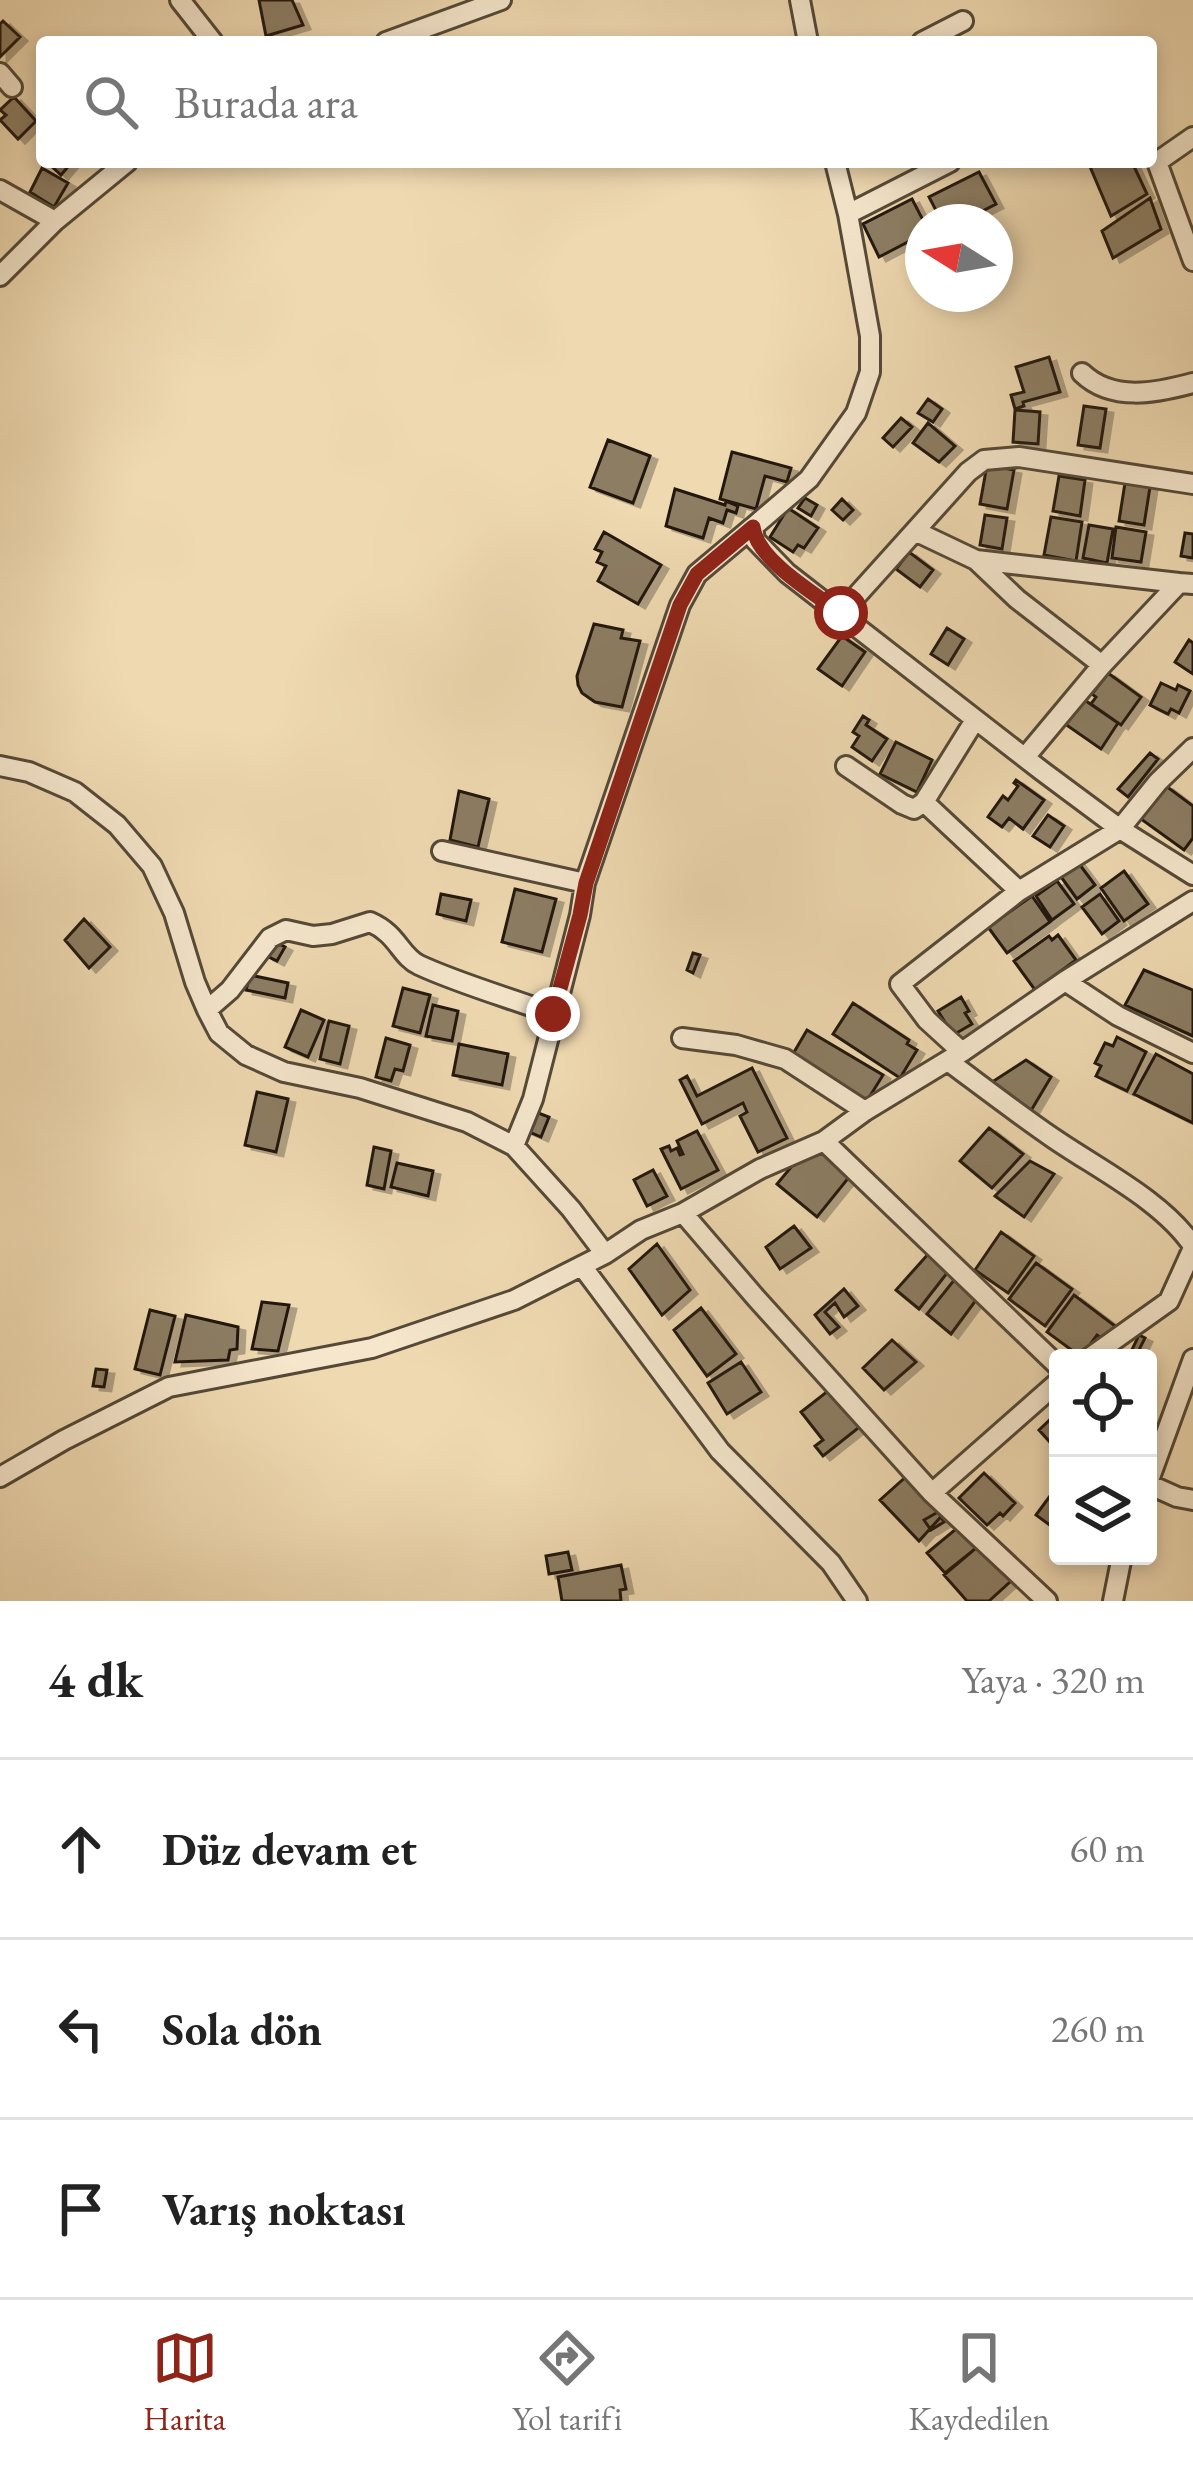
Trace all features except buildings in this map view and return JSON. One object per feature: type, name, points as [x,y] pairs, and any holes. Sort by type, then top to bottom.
[{"type":"street","points":[[402,36],[501,0]]},
{"type":"street","points":[[800,0],[807,36]]},
{"type":"street","points":[[190,3],[209,36]]},
{"type":"street","points":[[934,36],[963,21]]},
{"type":"street","points":[[1157,157],[1193,137]]},
{"type":"street","points":[[1157,167],[1193,261]]},
{"type":"street","points":[[0,276],[55,221],[120,168]]},
{"type":"street","points":[[514,1146],[532,1100],[586,883],[680,605],[697,574],[809,479],[856,413],[869,372],[870,336],[836,168]]},
{"type":"street","points":[[848,214],[938,168]]},
{"type":"street","points":[[0,190],[55,221]]},
{"type":"street","points":[[1082,373],[1094,384],[1137,394],[1193,383]]},
{"type":"street","points":[[841,613],[984,460],[1019,457],[1193,484]]},
{"type":"street","points":[[753,527],[755,540],[787,573],[1120,829],[1193,875]]},
{"type":"street","points":[[915,531],[976,560],[1017,599],[1102,665]]},
{"type":"street","points":[[976,560],[1186,583]]},
{"type":"street","points":[[1026,756],[1102,665],[1186,583]]},
{"type":"street","points":[[846,766],[914,809],[924,802],[975,720]]},
{"type":"street","points":[[1102,1349],[1169,1301],[1193,1247],[1182,1229],[1053,1138],[955,1056],[900,984],[1018,891],[1120,829],[1193,748]]},
{"type":"street","points":[[0,766],[29,772],[75,792],[117,825],[152,866],[174,913],[207,1010],[219,1033],[232,1044],[284,1072],[420,1106],[514,1146],[605,1254]]},
{"type":"street","points":[[924,802],[1018,891]]},
{"type":"street","points":[[442,851],[586,883]]},
{"type":"street","points":[[0,1477],[169,1387],[371,1348],[514,1300],[605,1254],[641,1230],[824,1141],[1193,901]]},
{"type":"street","points":[[207,1010],[230,990],[270,938],[286,930],[313,937],[332,934],[370,922],[385,928],[413,962],[553,1014]]},
{"type":"street","points":[[1065,981],[1118,1016],[1193,1053]]},
{"type":"street","points":[[682,1038],[736,1045],[785,1059],[866,1112]]},
{"type":"street","points":[[824,1141],[1049,1357]]},
{"type":"street","points":[[683,1213],[932,1493],[1047,1601]]},
{"type":"street","points":[[582,1266],[720,1451],[831,1563],[856,1601]]},
{"type":"street","points":[[1157,1459],[1193,1359]]},
{"type":"street","points":[[932,1493],[1049,1390]]},
{"type":"street","points":[[1157,1488],[1193,1500]]},
{"type":"street","points":[[1113,1601],[1120,1565]]},
{"type":"route","points":[[553,1014],[586,883],[680,605],[697,574],[753,527],[755,540],[787,573],[841,613]]}]
